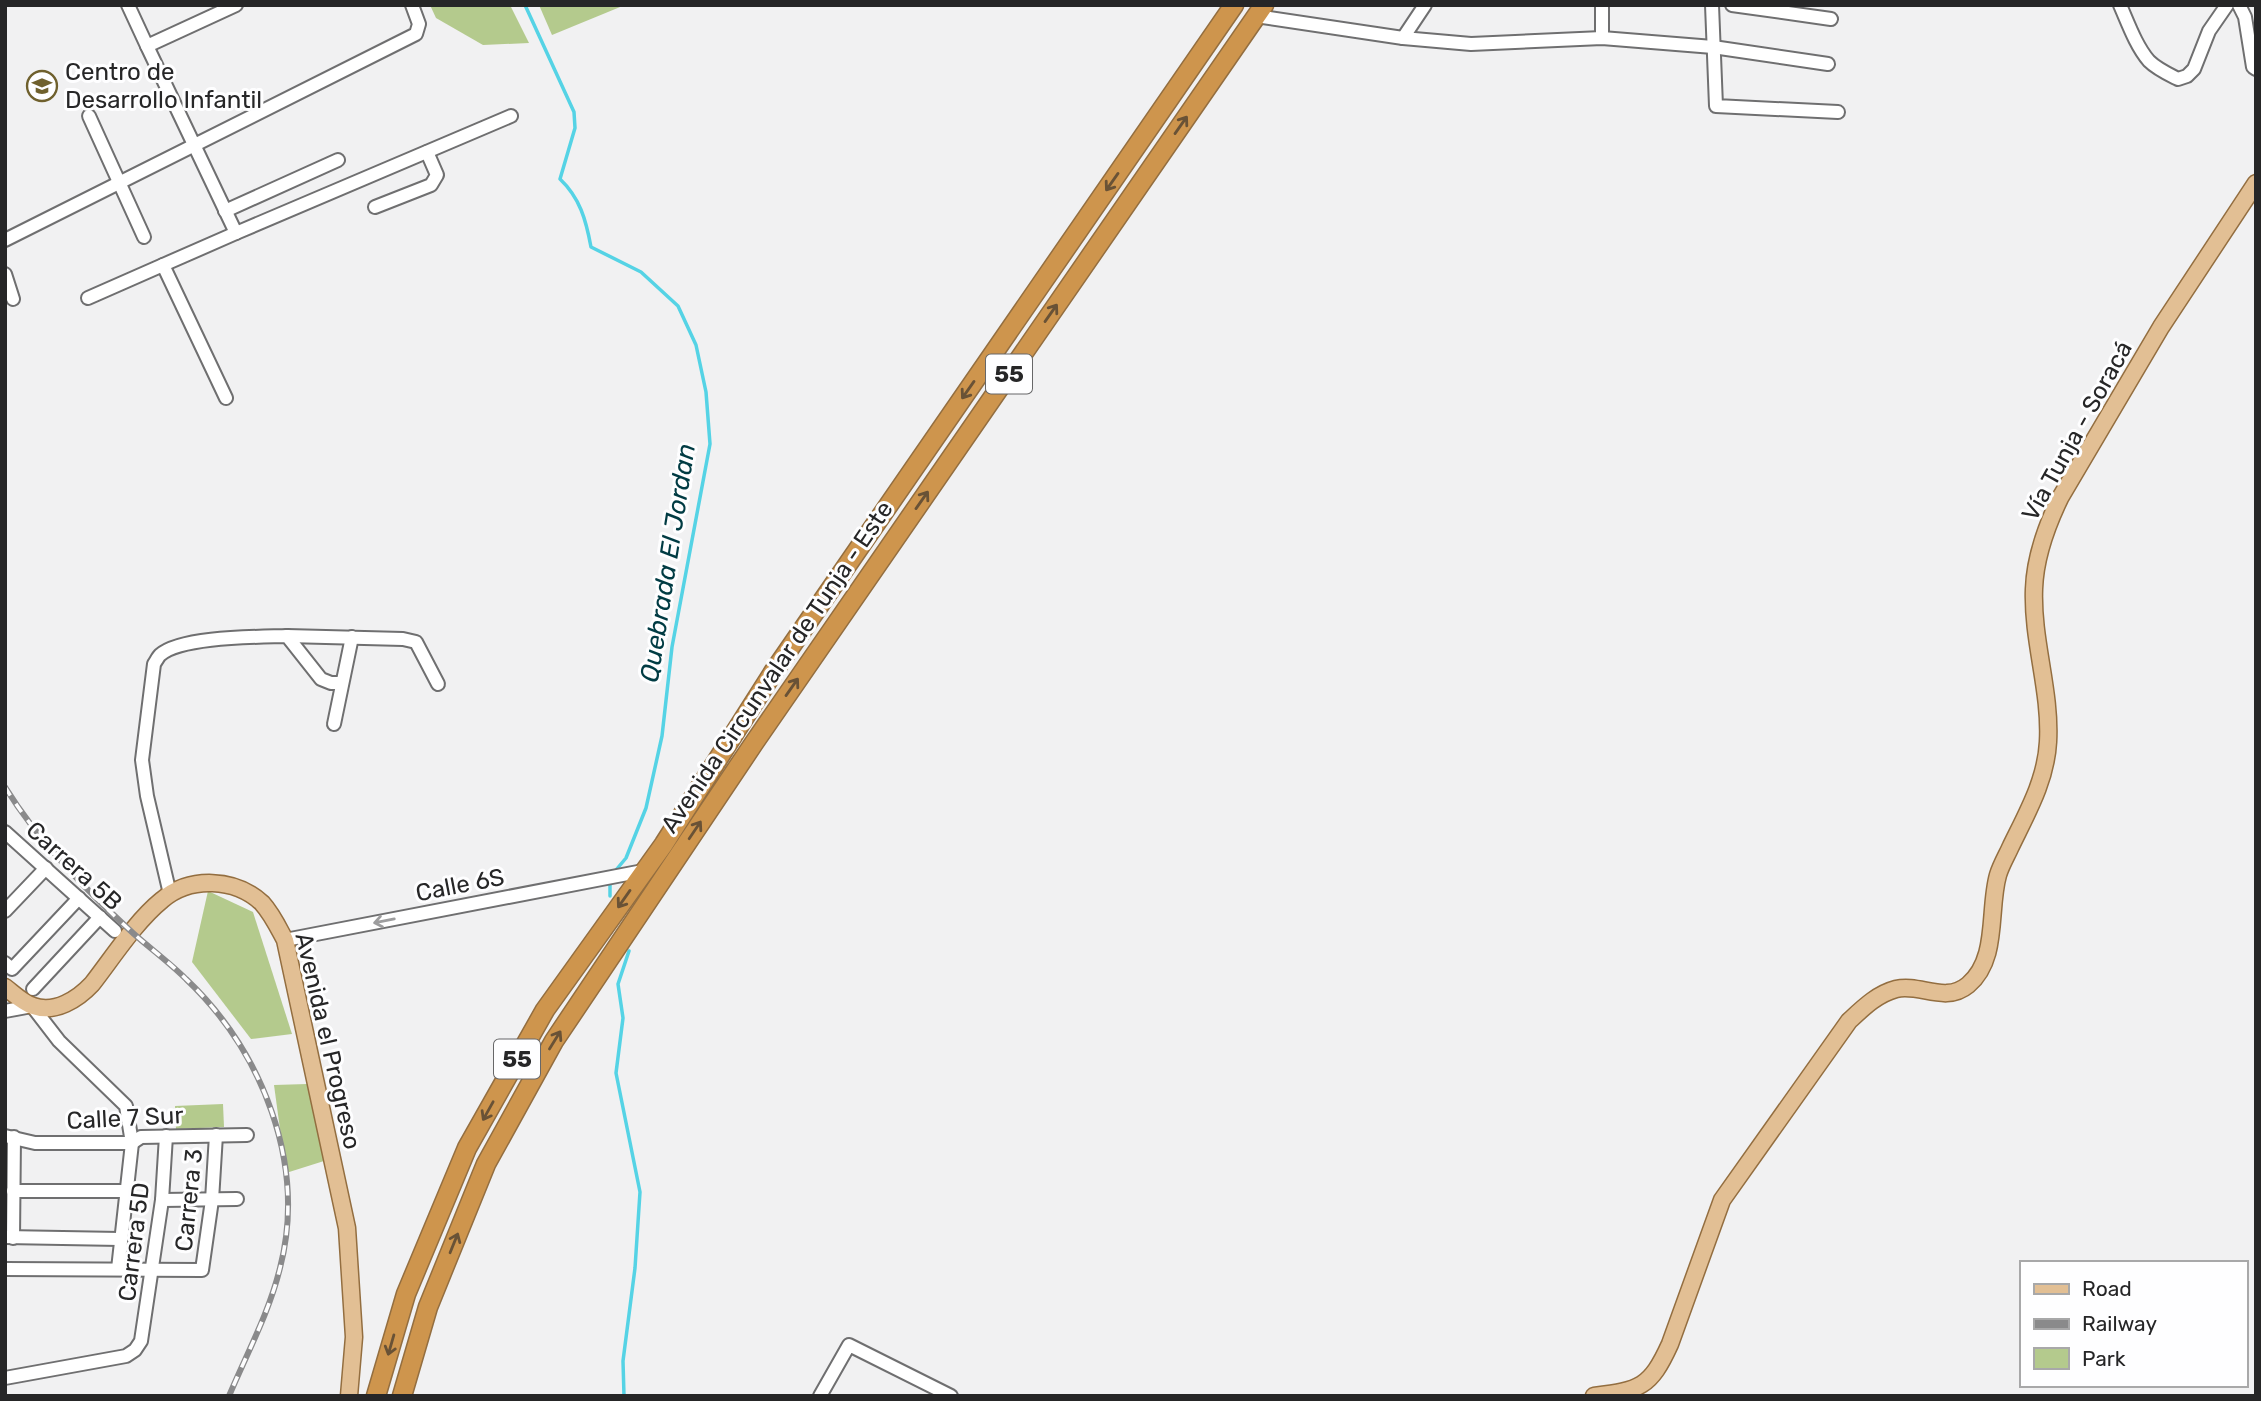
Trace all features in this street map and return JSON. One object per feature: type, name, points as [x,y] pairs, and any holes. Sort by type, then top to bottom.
[{"type":"highway","name":"Avenida Circunvalar de Tunja - Este","points":[[376,1396],[406,1294],[467,1148],[545,1010],[664,844],[774,671],[1234,5]]},
{"type":"highway","name":"Avenida Circunvalar de Tunja - Este","points":[[402,1396],[428,1307],[486,1164],[554,1041],[754,743],[1260,11]]},
{"type":"main road","name":"Vía Tunja - Soracá","points":[[1594,1396],[1627,1392],[1642,1385],[1661,1365],[1722,1200],[1849,1021],[1871,1001],[1898,989],[1950,994],[1967,986],[1978,973],[1987,954],[1998,875],[2041,782],[2048,742],[2046,694],[2034,589],[2039,552],[2048,524],[2060,498],[2161,327],[2256,183]]},
{"type":"main road","name":"Avenida el Progreso","points":[[32,1006],[53,1007],[66,1004],[82,995],[155,906],[170,894],[187,886],[210,882],[229,885],[248,892],[262,904],[285,940],[347,1228],[354,1337],[349,1396]]},
{"type":"main road","points":[[5,987],[32,1006]]},
{"type":"street","points":[[128,5],[236,233]]},
{"type":"street","points":[[147,46],[236,5]]},
{"type":"street","points":[[5,240],[415,34],[419,24],[412,5]]},
{"type":"street","points":[[1404,38],[1425,5]]},
{"type":"street","points":[[1602,5],[1602,38]]},
{"type":"street","points":[[1712,5],[1716,106],[1838,112]]},
{"type":"street","points":[[1732,5],[1831,19]]},
{"type":"street","points":[[2120,5],[2148,60],[2178,79],[2187,76],[2194,69],[2210,31],[2227,5]]},
{"type":"street","points":[[2239,5],[2245,17],[2253,67],[2256,69]]},
{"type":"street","points":[[1260,11],[1404,38],[1471,44],[1602,38],[1713,47],[1828,64]]},
{"type":"street","points":[[89,116],[144,237]]},
{"type":"street","points":[[88,298],[511,116]]},
{"type":"street","points":[[375,207],[434,181],[437,175],[427,152]]},
{"type":"street","points":[[225,211],[338,160]]},
{"type":"street","points":[[163,265],[226,398]]},
{"type":"street","points":[[5,274],[13,299]]},
{"type":"street","points":[[287,636],[321,679],[342,683]]},
{"type":"street","points":[[170,894],[147,796],[142,760],[154,664],[161,654],[176,646],[208,640],[287,636],[403,639],[416,642],[438,684]]},
{"type":"street","points":[[334,724],[352,637]]},
{"type":"street","name":"Carrera 5B","points":[[5,832],[116,931]]},
{"type":"street","points":[[5,911],[46,868]]},
{"type":"street","name":"Calle 6S","points":[[285,940],[643,871]]},
{"type":"street","points":[[8,966],[79,898]]},
{"type":"street","points":[[33,989],[100,917]]},
{"type":"street","points":[[5,1011],[32,1006],[59,1041],[126,1106],[132,1143],[118,1269]]},
{"type":"street","name":"Carrera 3","points":[[153,1270],[202,1270],[212,1200],[216,1135]]},
{"type":"street","name":"Calle 7 Sur","points":[[10,1137],[35,1143],[132,1143],[141,1137],[247,1135]]},
{"type":"street","name":"Carrera 5D","points":[[5,1378],[125,1356],[135,1350],[141,1341],[162,1200],[166,1136]]},
{"type":"street","points":[[10,1137],[13,1191],[9,1238],[120,1239]]},
{"type":"street","points":[[13,1191],[126,1191]]},
{"type":"street","points":[[162,1200],[237,1199]]},
{"type":"street","points":[[5,1269],[153,1270]]},
{"type":"street","points":[[822,1395],[849,1345],[951,1396]]},
{"type":"green space","points":[[430,5],[510,5],[529,43],[483,45],[436,18]]},
{"type":"green space","points":[[539,5],[625,5],[552,35]]},
{"type":"green space","points":[[208,891],[253,912],[292,1034],[251,1039],[192,962]]},
{"type":"green space","points":[[307,1084],[324,1161],[286,1173],[274,1085]]},
{"type":"green space","points":[[223,1104],[224,1127],[176,1129],[175,1106]]},
{"type":"waterway","name":"Quebrada El Jordan","points":[[525,5],[574,112],[575,128],[560,179],[573,194],[581,210],[591,247],[641,272],[678,306],[696,345],[706,392],[710,444],[672,647],[662,736],[646,808],[626,858],[616,870]]},
{"type":"waterway","points":[[610,880],[610,896]]},
{"type":"waterway","points":[[624,1396],[623,1361],[635,1268],[640,1192],[616,1073],[623,1018],[618,984],[629,951]]},
{"type":"railway","points":[[5,787],[48,846],[81,883],[180,973],[213,1008],[237,1040],[272,1112],[282,1150],[287,1189],[287,1229],[280,1268],[270,1301],[229,1396]]},
{"type":"place","name":"Centro de Desarrollo Infantil","points":[[42,86]]}]
